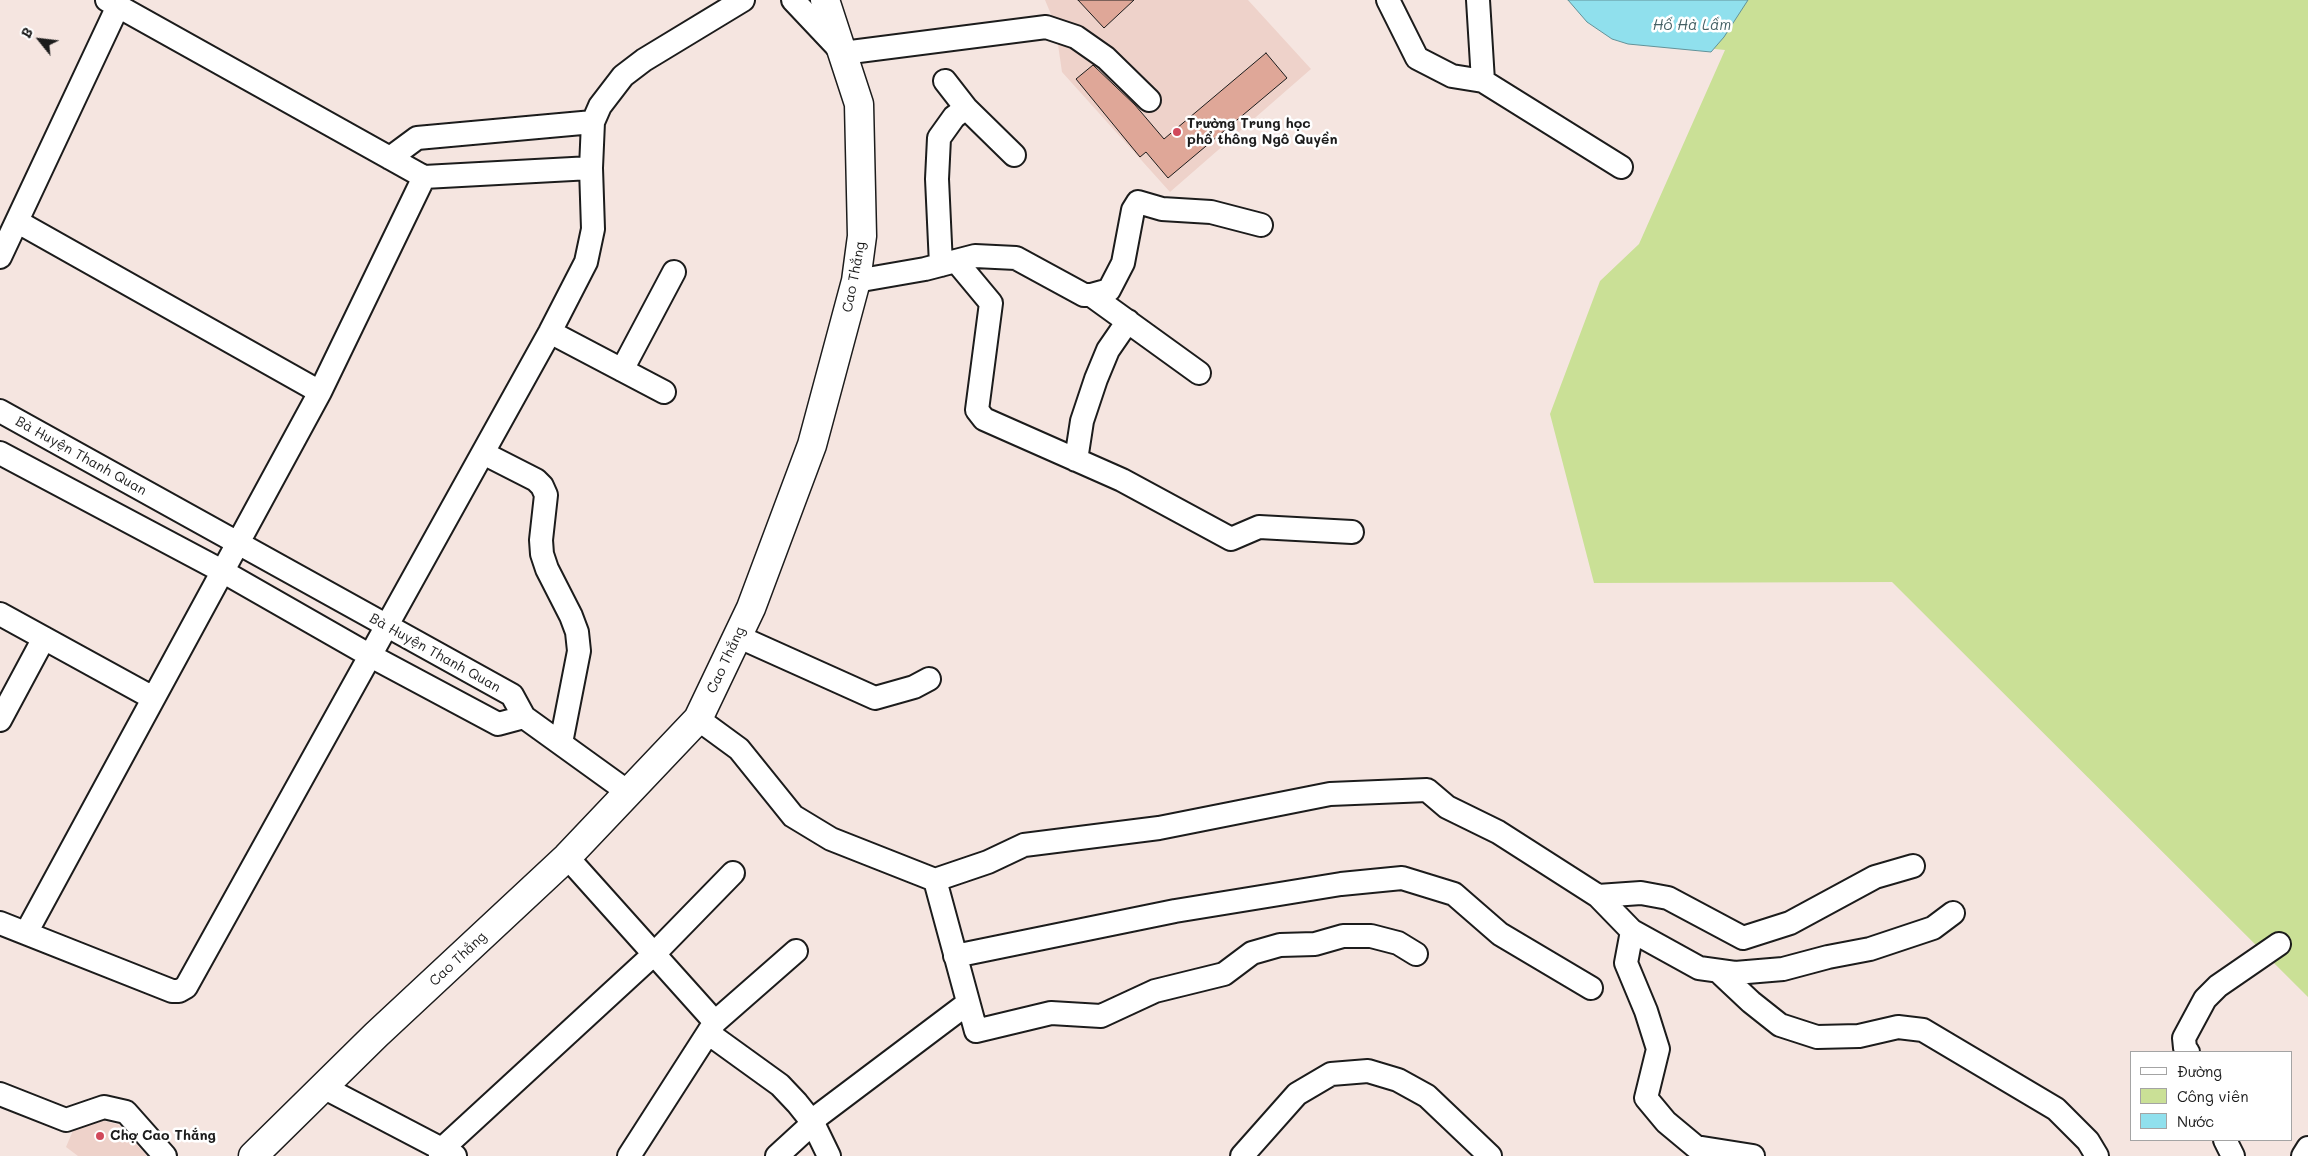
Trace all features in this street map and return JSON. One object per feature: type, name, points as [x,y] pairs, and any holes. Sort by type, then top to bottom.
[{"type":"main road","name":"Cao Thắng","points":[[254,1156],[325,1088],[376,1035],[567,857],[698,719],[751,608],[812,445],[856,281],[862,236],[859,104],[825,0]]},
{"type":"street","points":[[0,923],[172,991],[179,991],[186,987],[550,332],[586,262],[592,244],[591,168],[593,122],[600,106],[623,76],[644,60],[743,0]]},
{"type":"street","points":[[793,0],[843,53],[1046,27],[1076,37],[1106,58],[1149,100]]},
{"type":"street","points":[[1388,0],[1417,58],[1452,76],[1483,81],[1621,167]]},
{"type":"street","points":[[1478,0],[1483,81]]},
{"type":"street","points":[[0,258],[18,222],[112,3],[424,178],[591,168]]},
{"type":"street","points":[[945,80],[966,108],[1014,155]]},
{"type":"street","points":[[966,108],[954,117],[939,138],[937,179],[949,263],[991,303],[977,410],[984,420],[1122,480],[1231,539],[1259,527],[1352,532]]},
{"type":"street","points":[[390,158],[417,138],[593,122]]},
{"type":"street","points":[[26,933],[320,392],[424,178]]},
{"type":"street","points":[[856,281],[949,263],[975,256],[1016,258],[1084,295],[1091,295],[1109,290],[1124,263],[1133,210],[1138,202],[1162,209],[1211,212],[1261,225]]},
{"type":"street","points":[[18,222],[320,392]]},
{"type":"street","points":[[622,370],[674,272]]},
{"type":"street","points":[[1091,295],[1199,373]]},
{"type":"street","points":[[1076,460],[1082,421],[1096,378],[1108,350],[1128,322]]},
{"type":"street","points":[[550,332],[664,392]]},
{"type":"street","name":"Bà Huyện Thanh Quan","points":[[0,411],[512,695],[524,717]]},
{"type":"street","points":[[0,453],[222,571],[369,655],[498,724],[524,717],[628,792]]},
{"type":"street","points":[[483,453],[536,480],[542,486],[546,495],[541,540],[542,554],[546,569],[571,616],[577,632],[579,651],[561,743]]},
{"type":"street","points":[[0,614],[153,698]]},
{"type":"street","points":[[737,636],[875,698],[914,687],[929,679]]},
{"type":"street","points":[[0,720],[44,638]]},
{"type":"street","points":[[698,719],[739,749],[794,816],[831,840],[935,880],[988,862],[1024,845],[1158,828],[1330,794],[1427,790],[1447,807],[1514,841],[1598,896],[1632,931],[1699,968],[1734,973],[1783,969],[1828,957],[1870,950],[1933,928],[1953,914]]},
{"type":"street","points":[[567,857],[654,954],[711,1028],[780,1085],[797,1103],[813,1123],[829,1156]]},
{"type":"street","points":[[1598,896],[1640,893],[1668,898],[1743,938],[1790,923],[1875,877],[1913,866]]},
{"type":"street","points":[[325,1088],[446,1153],[654,954],[733,873]]},
{"type":"street","points":[[955,956],[1175,911],[1341,884],[1402,878],[1454,894],[1500,934],[1591,988]]},
{"type":"street","points":[[935,880],[976,1032],[1051,1013],[1101,1016],[1155,991],[1224,974],[1252,953],[1280,945],[1315,944],[1343,936],[1371,936],[1398,943],[1416,954]]},
{"type":"street","points":[[1632,931],[1626,963],[1646,1011],[1658,1049],[1646,1098],[1666,1122],[1696,1147],[1753,1156]]},
{"type":"street","points":[[2187,1051],[2184,1038],[2205,999],[2218,986],[2279,944]]},
{"type":"street","points":[[629,1156],[711,1028],[796,952]]},
{"type":"street","points":[[1718,971],[1751,1002],[1780,1024],[1817,1036],[1859,1036],[1898,1027],[1923,1030],[2056,1109],[2088,1141],[2097,1156]]},
{"type":"street","points":[[777,1156],[813,1123],[818,1116],[968,1002]]},
{"type":"street","points":[[1242,1156],[1298,1094],[1331,1074],[1368,1071],[1398,1080],[1427,1096],[1490,1156]]},
{"type":"street","points":[[0,1094],[66,1120],[104,1107],[126,1112],[165,1156]]},
{"type":"street","points":[[2226,1141],[2234,1156]]},
{"type":"street","points":[[2302,1156],[2308,1148]]},
{"type":"shaded area","name":"Trường Trung học phổ thông Ngô Quyền","points":[[1045,0],[1248,0],[1311,69],[1170,192],[1062,72],[1055,24]]},
{"type":"shaded area","name":"Chợ Cao Thắng","points":[[80,1114],[119,1125],[147,1156],[78,1156],[66,1147]]},
{"type":"green space","points":[[1569,0],[2308,0],[2308,997],[1892,582],[1594,583],[1550,414],[1600,281],[1639,244],[1725,50],[1629,40]]},
{"type":"water","name":"Hồ Hà Lầm","points":[[1568,0],[1748,0],[1724,37],[1711,52],[1628,44],[1612,39],[1587,22]]},
{"type":"building","points":[[1078,0],[1134,0],[1104,28]]},
{"type":"building","points":[[1266,53],[1287,78],[1168,178],[1146,152],[1140,157],[1076,79],[1093,65],[1135,105],[1164,139]]},
{"type":"place","name":"Trường Trung học phổ thông Ngô Quyền","points":[[1177,132]]},
{"type":"place","name":"Chợ Cao Thắng","points":[[100,1136]]}]
